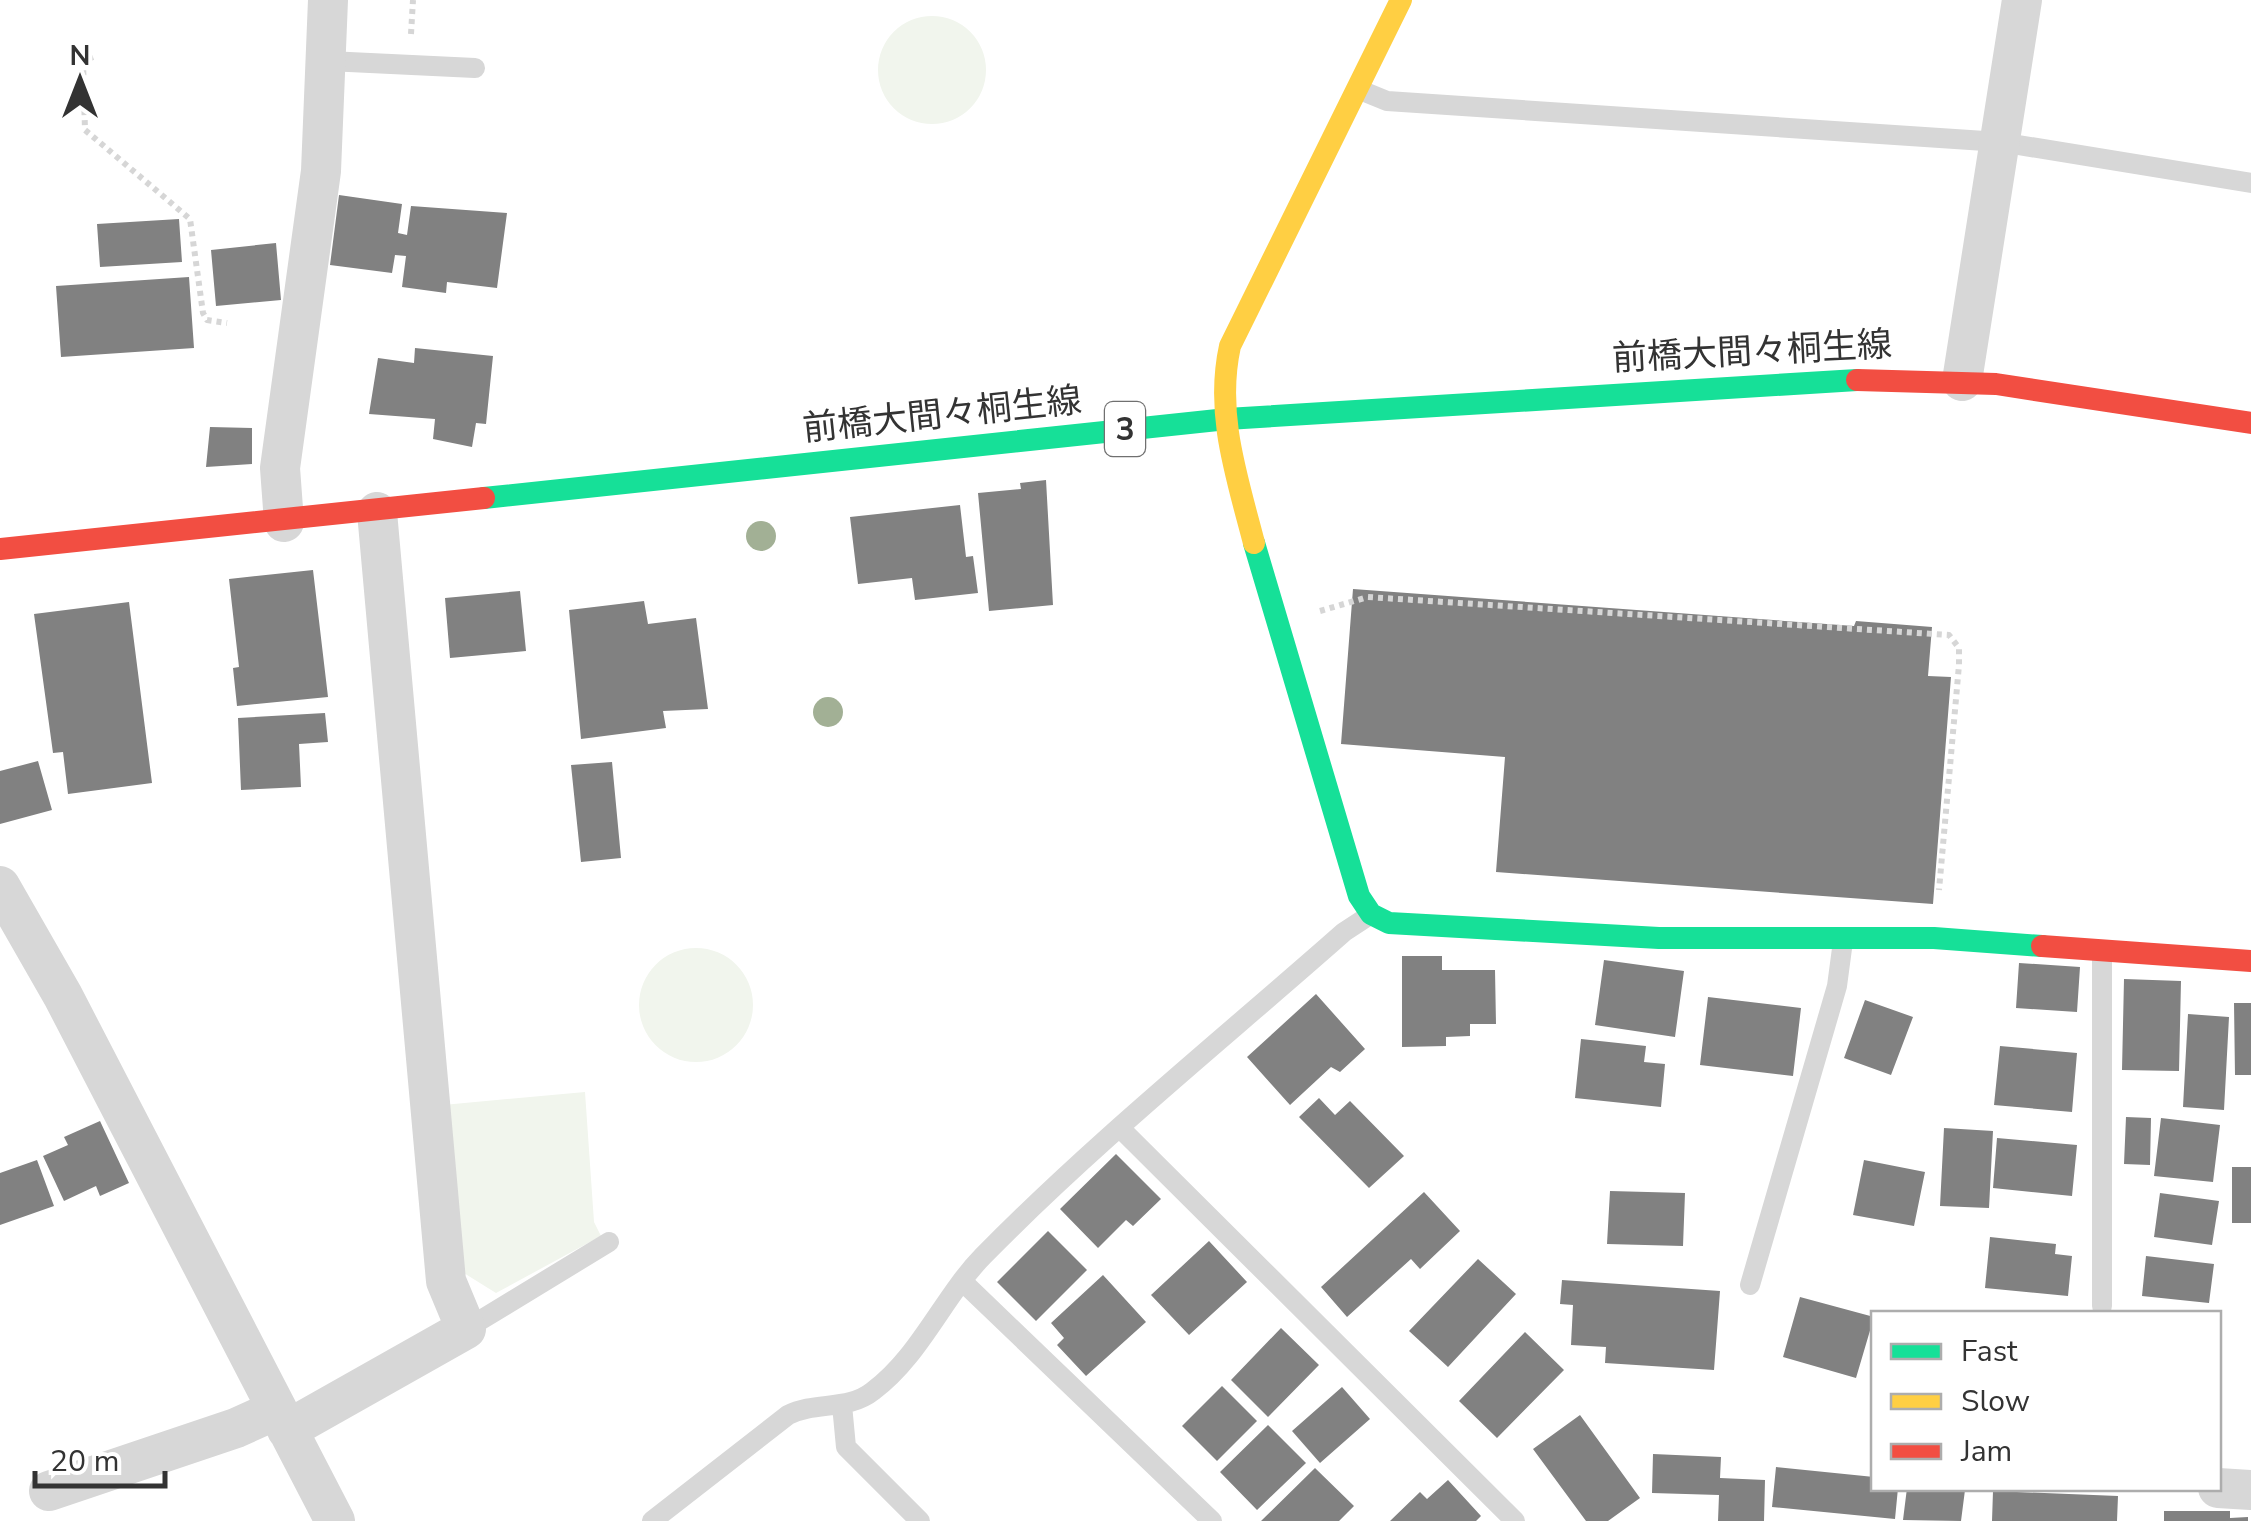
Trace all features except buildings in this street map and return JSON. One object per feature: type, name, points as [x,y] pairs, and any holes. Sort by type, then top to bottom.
[{"type":"main road","points":[[1401,0],[1230,346],[1222,382],[1234,470],[1298,706],[1359,896],[1370,914],[1388,924],[1659,938],[1843,941],[1934,938],[2251,961]]},
{"type":"main road","name":"前橋大間々桐生線","points":[[0,549],[284,522],[1227,418],[1804,380],[1962,381],[2251,423]]},
{"type":"street","points":[[284,522],[280,468],[321,171],[328,0]]},
{"type":"street","points":[[1962,381],[2022,0]]},
{"type":"street","points":[[49,1490],[236,1428],[282,1420],[466,1330],[446,1282],[377,512]]},
{"type":"street","points":[[0,886],[62,996],[335,1521]]},
{"type":"street","points":[[2221,1488],[2251,1490]]},
{"type":"lane","points":[[328,61],[475,68]]},
{"type":"lane","points":[[1358,89],[1387,100],[2000,142],[2251,183]]},
{"type":"lane","points":[[652,1521],[788,1416],[814,1406],[842,1406],[872,1392],[886,1380],[962,1282],[1120,1129],[1344,932],[1370,914]]},
{"type":"lane","points":[[1750,1285],[1837,986],[1843,941]]},
{"type":"lane","points":[[2102,950],[2102,1306]]},
{"type":"lane","points":[[1120,1129],[1515,1521]]},
{"type":"lane","points":[[466,1330],[610,1242]]},
{"type":"lane","points":[[962,1282],[1212,1521]]},
{"type":"lane","points":[[842,1406],[846,1447],[920,1521]]},
{"type":"path","points":[[92,57],[83,60],[85,130],[190,219],[202,313],[207,320],[228,322]]},
{"type":"path","points":[[1315,612],[1368,597],[1950,635],[1959,648],[1959,665],[1938,897]]},
{"type":"shaded area","points":[[932,16],[952,21],[970,32],[981,50],[986,70],[981,90],[970,108],[952,119],[932,124],[912,119],[894,108],[883,90],[878,70],[883,50],[894,32],[912,21]]},
{"type":"shaded area","points":[[696,948],[718,952],[736,965],[749,983],[753,1005],[749,1027],[736,1045],[718,1058],[696,1062],[674,1058],[656,1045],[643,1027],[639,1005],[643,983],[656,965],[674,952]]},
{"type":"shaded area","points":[[585,1092],[594,1222],[601,1236],[496,1293],[459,1270],[443,1105]]},
{"type":"traffic: fast","points":[[484,498],[1227,419],[1857,380]]},
{"type":"traffic: fast","points":[[1254,543],[1359,896],[1371,914],[1389,923],[1659,938],[1934,938],[2042,946]]},
{"type":"traffic: slow","points":[[1254,543],[1227,421],[1230,346],[1401,0]]},
{"type":"traffic: jam","points":[[1857,380],[1996,384],[2251,423]]},
{"type":"traffic: jam","points":[[0,549],[484,498]]},
{"type":"traffic: jam","points":[[2042,946],[2251,961]]}]
